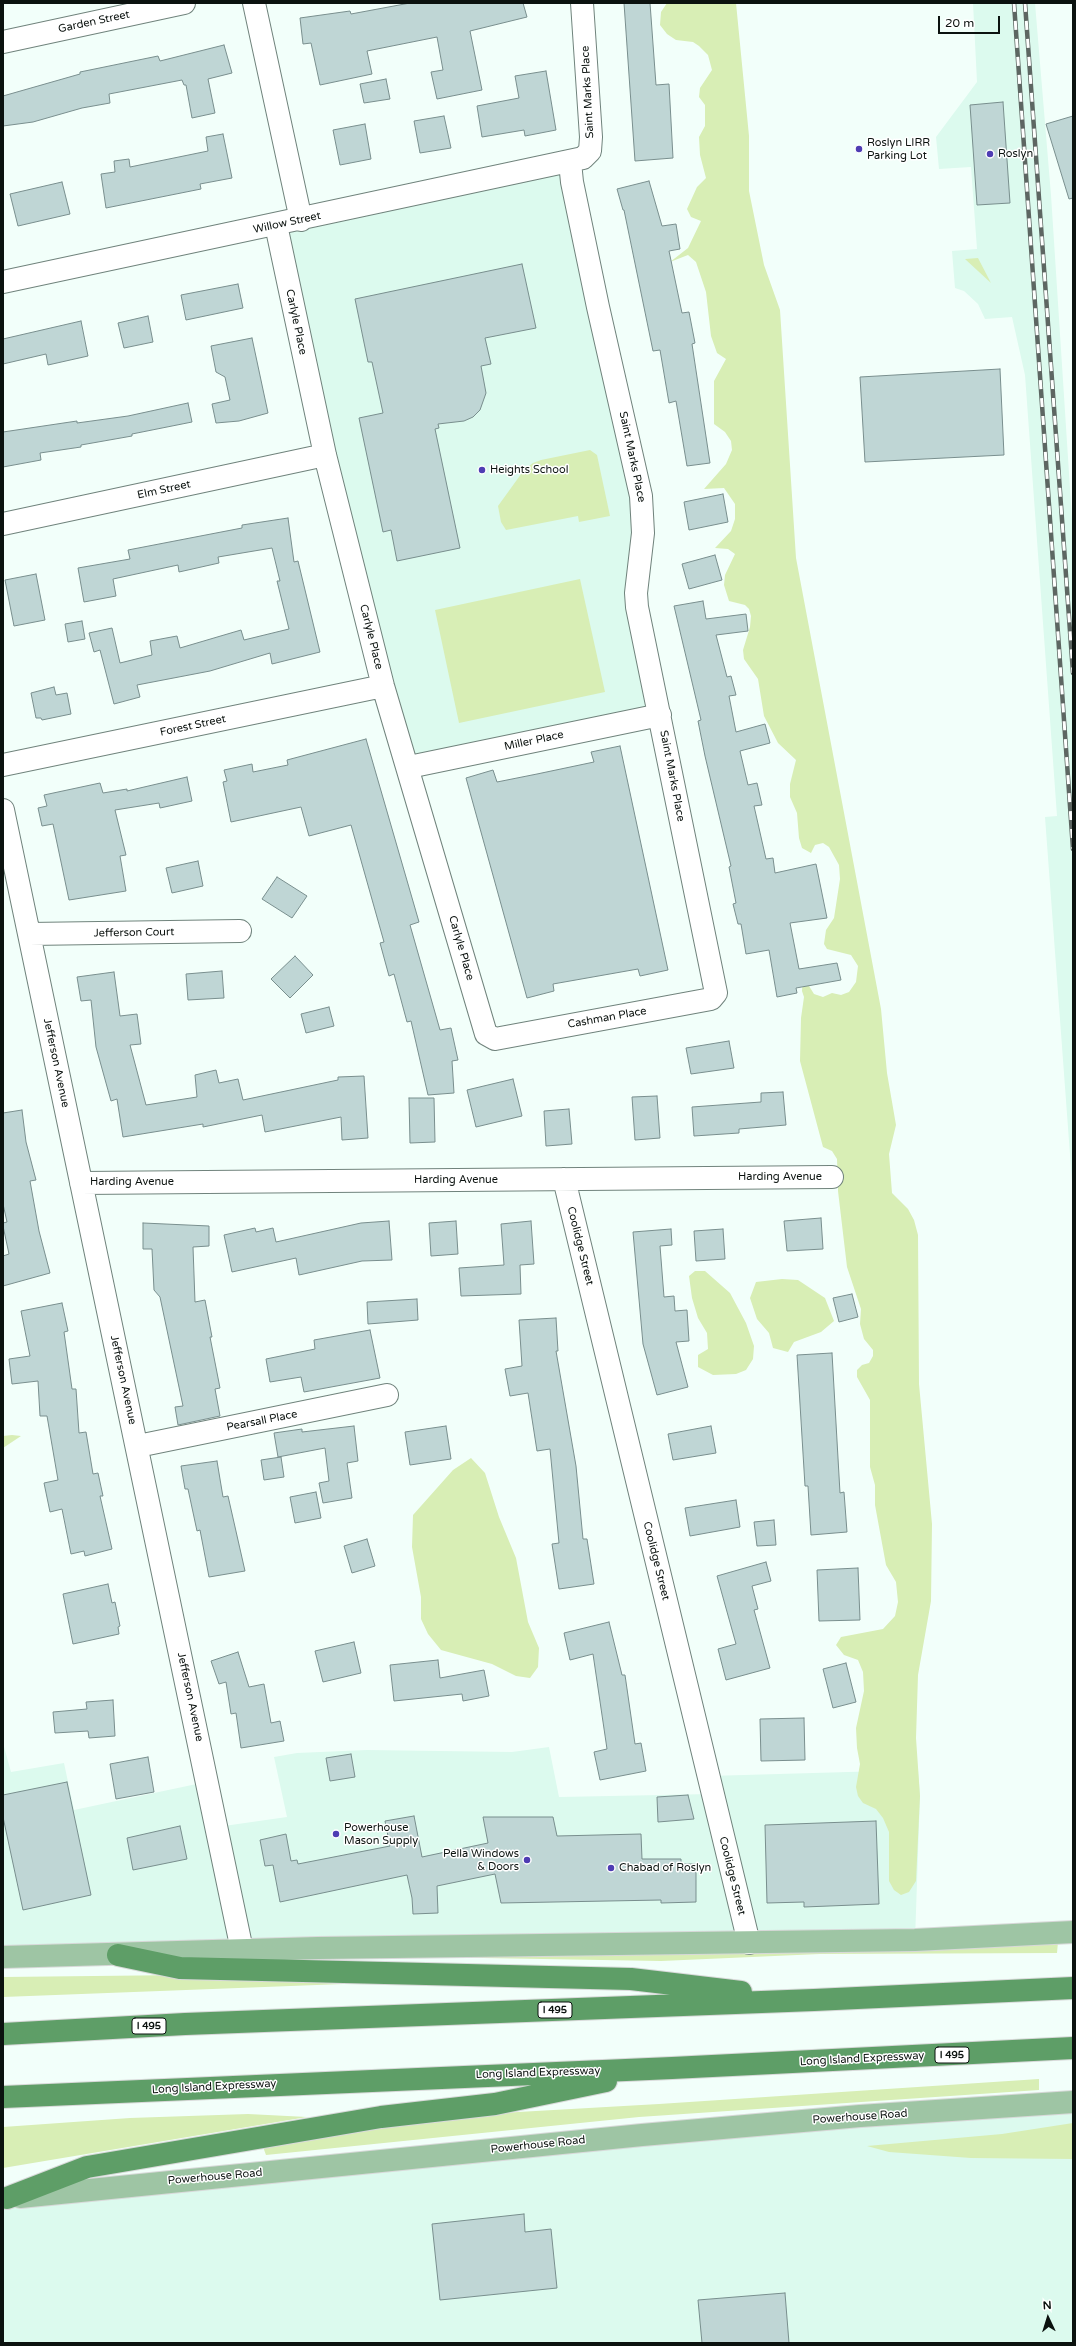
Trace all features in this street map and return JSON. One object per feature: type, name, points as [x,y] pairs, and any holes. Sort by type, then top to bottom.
[{"type":"highway","points":[[118,1955],[180,1968],[631,1979],[814,2000]]},
{"type":"highway","name":"I 495","points":[[3,2034],[170,2025],[814,2000],[1073,1988]]},
{"type":"highway","name":"Long Island Expressway","points":[[3,2097],[672,2068],[1073,2048]]},
{"type":"highway","points":[[5,2198],[87,2167],[381,2117],[495,2104],[672,2068]]},
{"type":"main road","points":[[3,1957],[118,1955],[242,1950],[915,1940],[1073,1932]]},
{"type":"main road","name":"Powerhouse Road","points":[[5,2198],[712,2129],[1073,2102]]},
{"type":"street","name":"Garden Street","points":[[3,42],[184,3]]},
{"type":"street","points":[[254,3],[301,220]]},
{"type":"street","name":"Saint Marks Place","points":[[582,3],[591,146],[588,155],[570,162],[572,182],[598,307],[641,496],[643,533],[636,593],[637,607],[716,993]]},
{"type":"street","name":"Willow Street","points":[[3,282],[570,162]]},
{"type":"street","name":"Carlyle Place","points":[[276,225],[324,455],[383,686],[409,768],[486,1034],[495,1039]]},
{"type":"street","name":"Elm Street","points":[[3,524],[324,455]]},
{"type":"street","name":"Forest Street","points":[[3,765],[383,686]]},
{"type":"street","name":"Miller Place","points":[[409,768],[660,715]]},
{"type":"street","name":"Jefferson Avenue","points":[[3,810],[138,1446],[242,1950]]},
{"type":"street","name":"Jefferson Court","points":[[29,934],[240,931]]},
{"type":"street","name":"Cashman Place","points":[[495,1039],[712,999],[716,993]]},
{"type":"street","name":"Harding Avenue","points":[[81,1183],[832,1177]]},
{"type":"street","name":"Coolidge Street","points":[[564,1179],[749,1943]]},
{"type":"street","name":"Pearsall Place","points":[[138,1446],[387,1395]]},
{"type":"shaded area","points":[[973,3],[1035,3],[1051,195],[1073,535],[1073,1195],[1045,817],[1057,816],[1025,375],[1012,317],[985,319],[978,304],[964,291],[955,288],[952,251],[977,249],[971,167],[939,169],[936,137],[977,82]]},
{"type":"shaded area","name":"Heights School","points":[[568,163],[639,485],[637,580],[660,715],[409,767],[276,225]]},
{"type":"shaded area","points":[[3,1743],[11,1772],[64,1763],[74,1810],[206,1782],[217,1827],[287,1817],[274,1757],[297,1753],[367,1750],[512,1752],[549,1747],[559,1797],[712,1794],[709,1776],[918,1770],[920,1796],[915,1940],[3,1957]]},
{"type":"shaded area","points":[[1073,2102],[1073,2343],[3,2343],[3,2199]]},
{"type":"green space","points":[[667,3],[736,3],[749,136],[749,191],[764,265],[780,310],[796,558],[881,1009],[887,1073],[896,1125],[889,1154],[892,1193],[908,1209],[914,1220],[918,1235],[919,1384],[932,1524],[931,1601],[918,1675],[916,1738],[920,1796],[916,1881],[909,1892],[901,1895],[894,1890],[889,1881],[889,1832],[883,1818],[876,1809],[863,1803],[858,1796],[856,1787],[860,1764],[857,1748],[856,1728],[864,1691],[863,1672],[858,1660],[844,1655],[836,1645],[841,1637],[883,1629],[895,1616],[898,1602],[896,1582],[886,1565],[875,1505],[875,1485],[870,1467],[870,1400],[857,1377],[857,1370],[862,1365],[869,1363],[873,1356],[873,1350],[864,1339],[860,1324],[861,1309],[847,1267],[838,1191],[837,1159],[832,1151],[823,1147],[800,1061],[801,1018],[804,997],[802,991],[803,976],[809,975],[809,986],[814,994],[823,997],[832,993],[841,995],[849,992],[856,982],[858,966],[851,955],[827,949],[824,944],[826,930],[834,918],[840,879],[839,865],[829,847],[823,843],[815,845],[811,853],[802,848],[799,838],[797,813],[790,797],[790,784],[796,760],[778,743],[764,716],[758,679],[744,659],[743,650],[750,627],[751,616],[749,609],[745,605],[729,601],[724,585],[725,575],[735,554],[728,549],[715,548],[731,531],[735,519],[735,504],[724,488],[704,489],[726,464],[732,450],[731,441],[725,432],[714,424],[714,381],[726,359],[717,353],[711,336],[706,292],[696,262],[688,255],[670,262],[688,248],[701,221],[691,217],[687,209],[697,187],[706,178],[700,155],[699,137],[705,126],[705,105],[699,97],[700,88],[712,70],[708,55],[699,46],[693,42],[676,40],[667,34],[660,25],[661,12]]},
{"type":"green space","points":[[978,258],[991,283],[965,259]]},
{"type":"green space","points":[[590,450],[597,455],[610,516],[579,522],[578,516],[506,530],[501,522],[498,506],[524,470],[533,463],[541,460]]},
{"type":"green space","points":[[580,579],[605,692],[459,723],[435,610]]},
{"type":"green space","points":[[695,1271],[705,1271],[730,1293],[746,1323],[754,1346],[753,1359],[746,1370],[736,1374],[713,1375],[698,1367],[698,1355],[708,1349],[707,1333],[698,1318],[692,1298],[689,1276]]},
{"type":"green space","points":[[782,1279],[798,1280],[825,1298],[834,1321],[821,1332],[794,1342],[788,1352],[773,1348],[769,1333],[757,1319],[750,1298],[756,1282]]},
{"type":"green space","points":[[12,1435],[21,1436],[3,1448],[3,1436]]},
{"type":"green space","points":[[471,1458],[485,1473],[499,1517],[516,1558],[528,1622],[539,1648],[538,1667],[530,1678],[516,1676],[492,1664],[441,1650],[428,1634],[421,1619],[421,1597],[412,1547],[413,1515],[453,1470]]},
{"type":"green space","points":[[1058,1942],[1057,1953],[820,1954],[661,1961],[424,1957]]},
{"type":"green space","points":[[185,1975],[343,1984],[3,1997],[3,1977]]},
{"type":"green space","points":[[1039,2079],[1039,2090],[639,2117],[266,2155],[263,2147],[448,2116],[659,2104]]},
{"type":"green space","points":[[248,2114],[307,2117],[3,2168],[3,2127],[130,2118]]},
{"type":"green space","points":[[1073,2123],[1073,2159],[971,2158],[889,2152],[867,2146],[1002,2134]]},
{"type":"building","points":[[410,3],[523,3],[527,17],[470,31],[482,90],[437,99],[431,72],[443,70],[437,37],[367,51],[372,74],[320,85],[311,43],[303,44],[300,18],[350,11],[351,14]]},
{"type":"building","points":[[624,3],[650,3],[656,85],[669,84],[673,158],[635,161]]},
{"type":"building","points":[[224,45],[232,73],[208,79],[215,113],[192,118],[186,85],[184,85],[182,80],[109,94],[110,103],[82,108],[33,122],[3,126],[3,96],[80,74],[80,72],[158,56],[160,61]]},
{"type":"building","points":[[546,71],[556,130],[525,136],[524,130],[482,137],[477,106],[519,98],[515,76]]},
{"type":"building","points":[[386,79],[390,99],[364,103],[360,84]]},
{"type":"building","name":"Roslyn","points":[[1003,102],[1010,203],[977,205],[970,105]]},
{"type":"building","points":[[444,116],[451,148],[420,153],[414,121]]},
{"type":"building","points":[[1073,116],[1073,198],[1069,199],[1046,124]]},
{"type":"building","points":[[365,124],[371,159],[340,165],[333,130]]},
{"type":"building","points":[[223,134],[232,178],[200,184],[201,189],[106,208],[101,174],[115,172],[114,161],[129,159],[130,167],[208,151],[206,137]]},
{"type":"building","points":[[649,181],[662,226],[676,224],[680,249],[669,251],[682,313],[689,312],[695,343],[692,344],[710,463],[687,466],[676,401],[669,403],[660,350],[653,351],[624,210],[617,189]]},
{"type":"building","points":[[62,182],[70,214],[18,226],[10,194]]},
{"type":"building","points":[[522,264],[536,328],[485,338],[491,364],[481,366],[486,393],[480,410],[473,417],[464,421],[438,424],[439,428],[435,429],[460,548],[397,561],[391,530],[383,532],[359,418],[383,413],[372,362],[368,362],[355,299]]},
{"type":"building","points":[[238,284],[243,308],[186,320],[181,295]]},
{"type":"building","points":[[148,316],[153,342],[124,348],[118,323]]},
{"type":"building","points":[[81,321],[88,356],[48,365],[46,354],[3,364],[3,339]]},
{"type":"building","points":[[252,338],[268,413],[239,421],[216,423],[212,404],[230,400],[225,377],[216,372],[211,346]]},
{"type":"building","points":[[1000,369],[1004,455],[865,462],[860,377]]},
{"type":"building","points":[[188,403],[192,422],[132,434],[132,436],[81,445],[81,447],[40,453],[41,460],[3,467],[3,432],[77,421],[77,423],[128,416]]},
{"type":"building","points":[[723,494],[728,522],[689,530],[684,502]]},
{"type":"building","points":[[288,518],[294,562],[298,561],[320,652],[272,664],[270,653],[210,671],[137,685],[140,697],[114,704],[100,650],[94,652],[89,633],[112,628],[120,663],[152,655],[150,641],[177,636],[180,648],[241,630],[244,640],[289,629],[277,581],[280,581],[272,548],[218,557],[219,563],[179,572],[178,565],[113,579],[116,596],[84,602],[78,568],[130,559],[128,550],[242,528],[242,525]]},
{"type":"building","points":[[715,555],[722,580],[689,589],[682,564]]},
{"type":"building","points":[[36,574],[45,620],[14,626],[5,580]]},
{"type":"building","points":[[703,601],[706,619],[746,614],[748,631],[716,635],[727,677],[731,676],[736,695],[729,696],[736,732],[765,724],[770,743],[740,751],[748,785],[757,783],[762,805],[754,806],[766,859],[773,858],[775,873],[816,864],[827,918],[790,923],[799,969],[837,963],[841,980],[796,988],[797,993],[777,997],[769,950],[746,954],[741,924],[738,924],[733,904],[736,903],[729,867],[731,866],[705,756],[698,721],[701,720],[674,606]]},
{"type":"building","points":[[82,621],[85,639],[68,642],[65,624]]},
{"type":"building","points":[[54,687],[56,695],[67,693],[71,714],[42,720],[41,718],[36,718],[31,693]]},
{"type":"building","points":[[366,739],[419,922],[410,925],[440,1030],[451,1028],[458,1060],[452,1061],[454,1093],[428,1095],[411,1021],[407,1022],[394,974],[389,976],[380,943],[384,942],[351,825],[309,836],[301,807],[231,822],[223,782],[227,781],[224,770],[252,764],[253,772],[288,765],[287,760]]},
{"type":"building","points":[[620,746],[668,970],[640,976],[638,969],[553,984],[554,991],[527,998],[466,778],[493,770],[497,782],[537,774],[594,762],[591,752]]},
{"type":"building","points":[[187,777],[192,801],[160,808],[159,803],[115,810],[126,855],[120,856],[126,891],[69,900],[53,824],[42,826],[38,808],[47,806],[44,795],[100,783],[103,793],[127,789],[127,791]]},
{"type":"building","points":[[198,861],[203,886],[172,893],[166,868]]},
{"type":"building","points":[[277,877],[307,896],[292,918],[262,899]]},
{"type":"building","points":[[295,956],[313,975],[290,998],[271,979]]},
{"type":"building","points":[[222,971],[224,998],[188,1000],[186,974]]},
{"type":"building","points":[[114,972],[120,1016],[137,1014],[141,1044],[130,1045],[146,1105],[197,1097],[195,1075],[216,1070],[219,1083],[238,1079],[243,1100],[338,1080],[338,1077],[364,1076],[368,1138],[342,1140],[341,1117],[265,1132],[262,1115],[203,1127],[203,1124],[123,1137],[117,1099],[111,1101],[96,1047],[91,1000],[81,1001],[77,977]]},
{"type":"building","points":[[329,1007],[334,1026],[306,1033],[301,1014]]},
{"type":"building","points":[[729,1041],[734,1068],[691,1074],[686,1048]]},
{"type":"building","points":[[513,1079],[522,1116],[476,1127],[467,1090]]},
{"type":"building","points":[[783,1092],[786,1125],[739,1129],[739,1133],[694,1136],[692,1107],[761,1102],[761,1093]]},
{"type":"building","points":[[657,1096],[660,1138],[635,1140],[632,1097]]},
{"type":"building","points":[[409,1098],[434,1098],[435,1142],[410,1143]]},
{"type":"building","points":[[569,1109],[572,1144],[546,1146],[544,1111]]},
{"type":"building","points":[[22,1110],[26,1142],[36,1180],[30,1181],[39,1231],[50,1273],[3,1286],[3,1256],[9,1254],[3,1226],[3,1223],[7,1222],[3,1204],[3,1113]]},
{"type":"building","points":[[821,1218],[823,1249],[787,1251],[784,1221]]},
{"type":"building","points":[[389,1221],[392,1260],[362,1261],[299,1275],[296,1258],[232,1272],[224,1235],[255,1228],[256,1232],[273,1228],[276,1242],[361,1223]]},
{"type":"building","points":[[456,1221],[458,1254],[431,1256],[429,1223]]},
{"type":"building","points":[[531,1221],[534,1264],[520,1265],[521,1294],[461,1296],[459,1268],[504,1265],[501,1224]]},
{"type":"building","points":[[143,1223],[209,1226],[209,1246],[193,1247],[195,1302],[205,1300],[212,1337],[210,1337],[220,1388],[215,1389],[220,1416],[178,1425],[175,1407],[183,1406],[160,1297],[154,1290],[152,1249],[143,1249]]},
{"type":"building","points":[[671,1229],[672,1245],[660,1246],[664,1297],[674,1296],[675,1311],[687,1310],[689,1341],[676,1342],[688,1387],[657,1395],[643,1344],[633,1232]]},
{"type":"building","points":[[723,1229],[725,1259],[696,1261],[694,1231]]},
{"type":"building","points":[[852,1294],[858,1317],[839,1322],[833,1298]]},
{"type":"building","points":[[417,1299],[418,1320],[368,1324],[367,1302]]},
{"type":"building","points":[[62,1303],[68,1331],[64,1332],[72,1389],[76,1389],[79,1433],[86,1432],[93,1474],[98,1473],[103,1496],[100,1496],[112,1549],[85,1556],[84,1551],[71,1554],[62,1509],[50,1512],[44,1483],[58,1480],[47,1416],[40,1416],[38,1381],[12,1384],[9,1359],[30,1356],[21,1311]]},
{"type":"building","points":[[556,1318],[558,1351],[556,1351],[576,1466],[583,1539],[587,1539],[594,1584],[559,1589],[552,1544],[559,1543],[550,1449],[537,1451],[528,1393],[510,1396],[505,1369],[522,1366],[519,1320]]},
{"type":"building","points":[[370,1330],[380,1378],[304,1392],[301,1377],[270,1382],[266,1359],[315,1349],[314,1340]]},
{"type":"building","points":[[832,1353],[840,1493],[844,1492],[847,1532],[811,1535],[808,1486],[805,1486],[797,1355]]},
{"type":"building","points":[[354,1426],[358,1461],[347,1463],[352,1498],[323,1503],[319,1483],[329,1481],[325,1448],[278,1457],[274,1433],[302,1429],[302,1432]]},
{"type":"building","points":[[446,1426],[451,1459],[410,1465],[405,1432]]},
{"type":"building","points":[[711,1426],[716,1453],[673,1460],[668,1434]]},
{"type":"building","points":[[281,1457],[284,1477],[264,1480],[261,1460]]},
{"type":"building","points":[[217,1461],[223,1497],[228,1496],[245,1571],[209,1577],[200,1530],[197,1531],[188,1489],[185,1489],[181,1466]]},
{"type":"building","points":[[316,1492],[321,1518],[295,1523],[290,1497]]},
{"type":"building","points":[[736,1500],[740,1527],[690,1536],[685,1508]]},
{"type":"building","points":[[774,1520],[776,1545],[757,1546],[754,1522]]},
{"type":"building","points":[[367,1539],[375,1566],[352,1573],[344,1546]]},
{"type":"building","points":[[766,1562],[771,1581],[752,1586],[758,1609],[754,1610],[770,1668],[726,1680],[718,1649],[736,1644],[717,1576]]},
{"type":"building","points":[[858,1568],[860,1620],[819,1621],[817,1570]]},
{"type":"building","points":[[108,1584],[112,1603],[115,1602],[120,1626],[118,1627],[119,1634],[73,1644],[63,1594]]},
{"type":"building","points":[[609,1622],[622,1675],[625,1675],[635,1744],[641,1743],[646,1771],[600,1780],[594,1752],[607,1749],[593,1654],[570,1660],[564,1633]]},
{"type":"building","points":[[354,1642],[361,1673],[323,1682],[315,1651]]},
{"type":"building","points":[[238,1652],[249,1687],[264,1684],[271,1723],[280,1721],[284,1741],[241,1748],[236,1713],[231,1714],[226,1682],[219,1684],[211,1661]]},
{"type":"building","points":[[438,1660],[440,1678],[484,1670],[489,1696],[463,1701],[462,1694],[394,1701],[390,1665]]},
{"type":"building","points":[[846,1663],[856,1702],[833,1708],[823,1669]]},
{"type":"building","points":[[113,1700],[115,1736],[89,1738],[88,1731],[55,1733],[53,1712],[87,1709],[86,1702]]},
{"type":"building","points":[[804,1718],[805,1760],[761,1761],[760,1719]]},
{"type":"building","points":[[351,1754],[355,1777],[330,1781],[326,1758]]},
{"type":"building","points":[[148,1757],[154,1792],[116,1799],[110,1764]]},
{"type":"building","points":[[67,1782],[91,1895],[23,1910],[3,1817],[3,1795]]},
{"type":"building","points":[[688,1795],[694,1819],[658,1822],[657,1797]]},
{"type":"building","points":[[414,1816],[422,1857],[488,1843],[483,1817],[553,1817],[557,1836],[641,1834],[642,1859],[681,1859],[681,1864],[696,1864],[696,1902],[661,1903],[661,1900],[501,1903],[495,1874],[437,1886],[438,1913],[413,1914],[412,1898],[407,1875],[280,1902],[273,1865],[265,1866],[260,1840],[286,1834],[291,1861],[297,1860],[298,1864],[390,1846],[385,1821]]},
{"type":"building","points":[[876,1821],[879,1904],[804,1907],[804,1902],[767,1903],[765,1825]]},
{"type":"building","points":[[180,1826],[187,1859],[133,1870],[127,1838]]},
{"type":"building","points":[[524,2214],[525,2232],[551,2229],[557,2288],[440,2300],[432,2224]]},
{"type":"building","points":[[785,2293],[789,2343],[702,2343],[698,2300]]},
{"type":"railway","points":[[1014,3],[1073,849]]},
{"type":"railway","points":[[1025,3],[1073,673]]},
{"type":"place","name":"Roslyn LIRR Parking Lot","points":[[859,149]]},
{"type":"place","name":"Roslyn","points":[[990,154]]},
{"type":"place","name":"Heights School","points":[[482,470]]},
{"type":"place","name":"Powerhouse Mason Supply","points":[[336,1834]]},
{"type":"place","name":"Pella Windows & Doors","points":[[527,1860]]},
{"type":"place","name":"Chabad of Roslyn","points":[[611,1868]]}]
